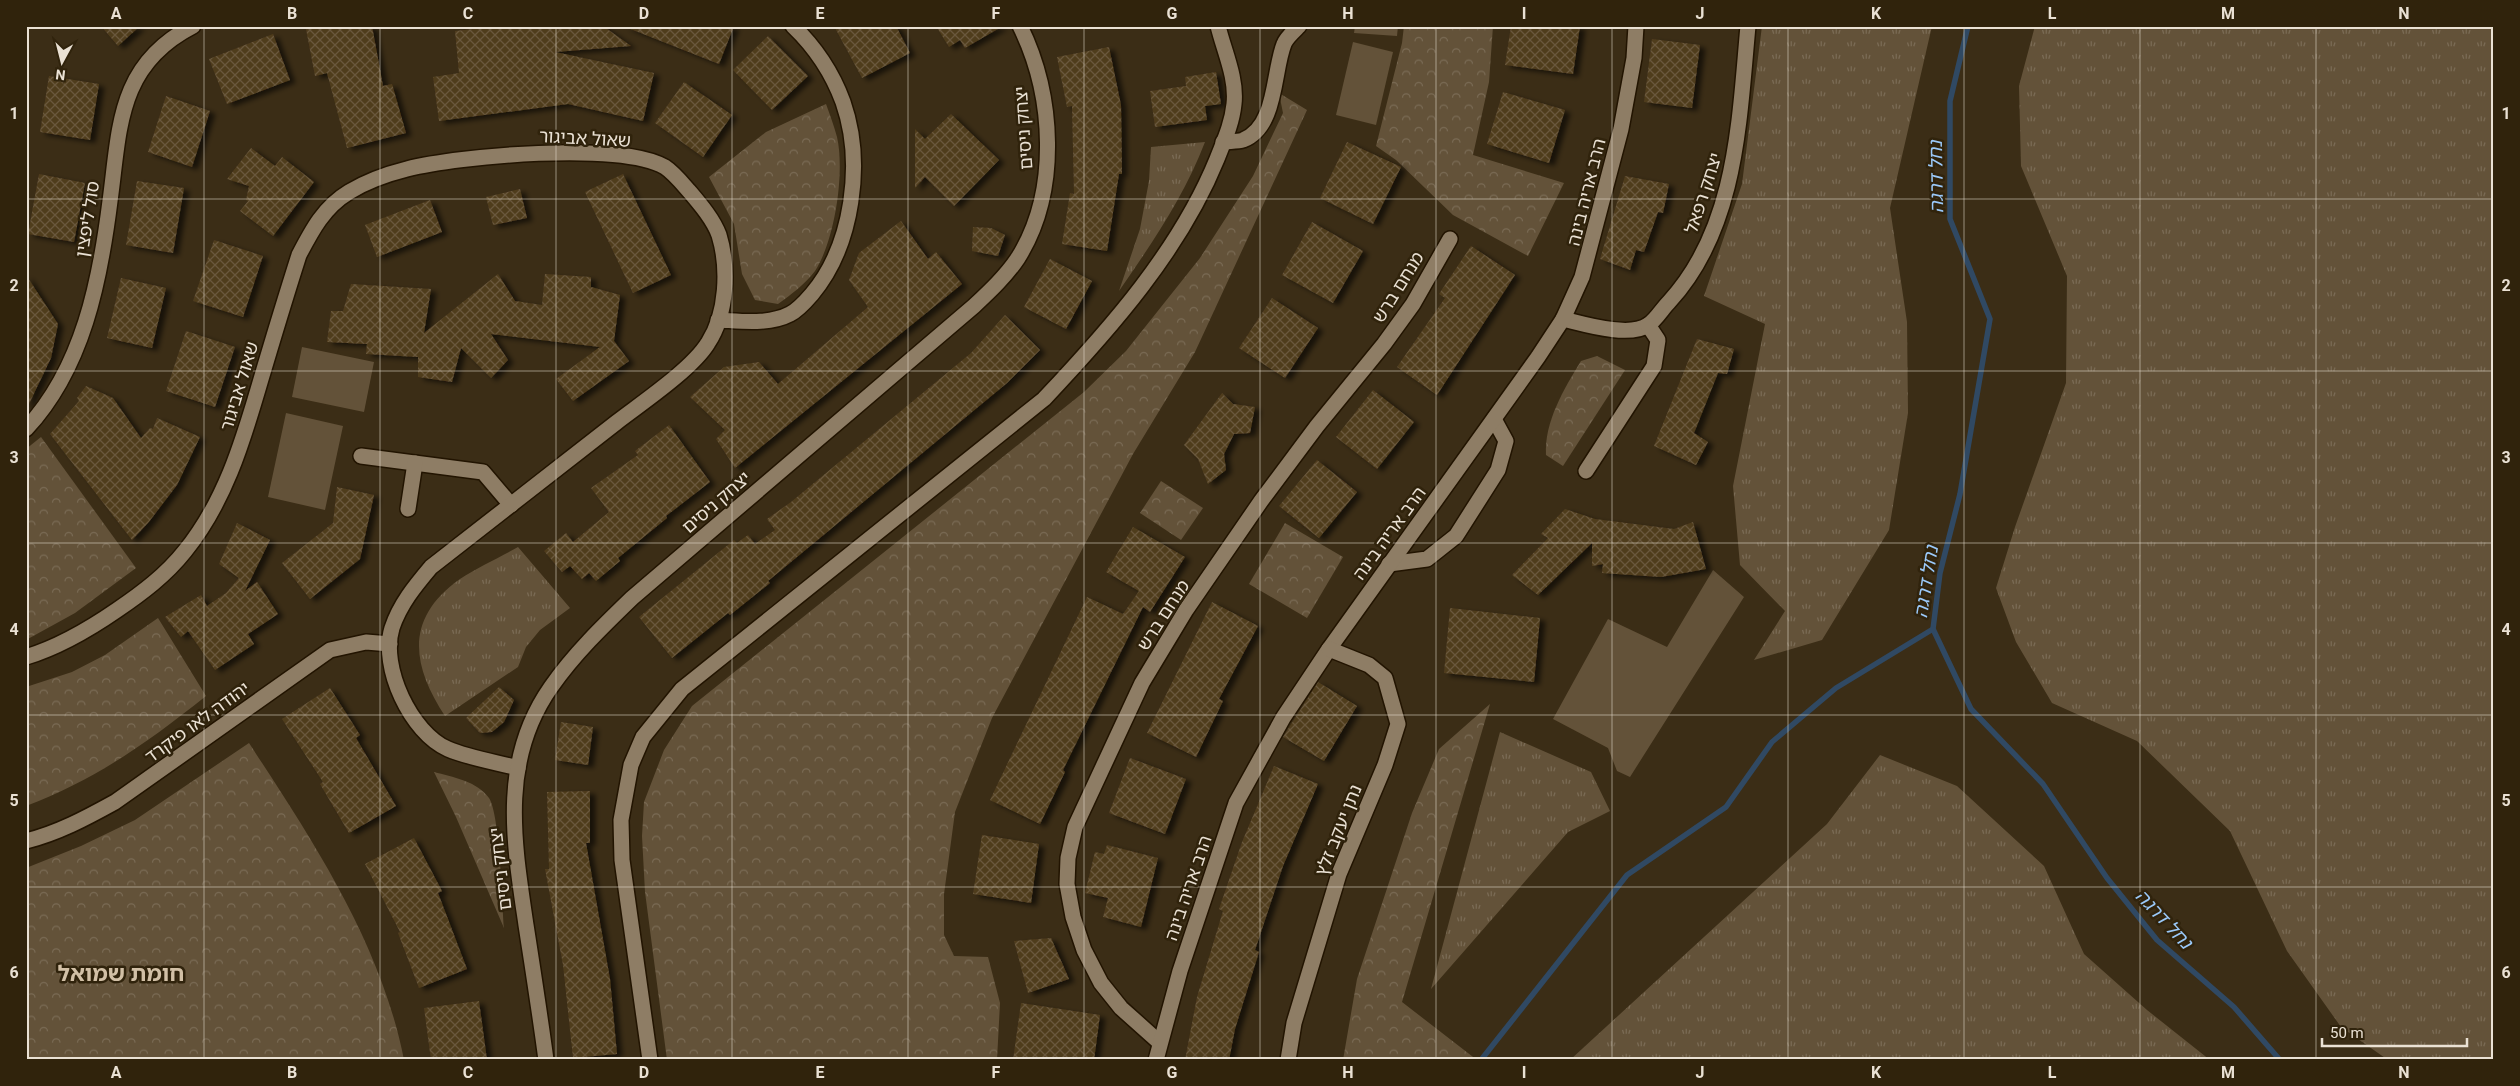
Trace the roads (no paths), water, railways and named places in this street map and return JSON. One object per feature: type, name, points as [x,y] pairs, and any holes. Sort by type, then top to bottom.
[{"type":"street","name":"סול ליפצין","points":[[26,428],[53,395],[62,380],[75,353],[86,321],[107,219],[121,116],[131,89],[140,72],[166,44],[193,26]]},
{"type":"street","points":[[718,320],[766,320],[790,314],[807,300],[826,277],[838,252],[848,219],[852,162],[850,132],[843,104],[825,63],[812,45],[793,26]]},
{"type":"street","name":"יצחק ניסים","points":[[546,1060],[517,860],[513,819],[514,785],[532,723],[550,688],[593,634],[639,592],[974,306],[996,285],[1018,258],[1040,206],[1045,177],[1046,144],[1040,80],[1032,52],[1020,26]]},
{"type":"street","points":[[650,1060],[622,860],[621,820],[631,765],[643,737],[682,688],[1044,399],[1089,351],[1154,269],[1204,190],[1230,127],[1234,102],[1231,75],[1218,26]]},
{"type":"street","points":[[1223,142],[1243,140],[1255,131],[1265,116],[1272,99],[1284,43],[1299,26]]},
{"type":"street","name":"הרב אריה בינה","points":[[1156,1060],[1159,1042],[1203,898],[1236,803],[1283,718],[1329,649],[1494,419],[1562,319],[1582,277],[1608,183],[1634,58],[1636,26]]},
{"type":"street","name":"יצחק רפאל","points":[[1648,325],[1678,292],[1702,256],[1719,217],[1736,154],[1748,26]]},
{"type":"street","name":"שאול אביגור","points":[[26,657],[60,645],[111,614],[164,575],[186,551],[229,479],[299,255],[312,230],[328,209],[348,192],[374,179],[408,168],[514,155],[615,155],[646,160],[666,167],[700,205],[718,234],[725,291],[718,320],[708,343],[696,357],[656,392],[431,567],[410,593],[398,612],[392,630],[390,644],[394,674],[401,697],[413,719],[429,737],[447,748],[518,768]]},
{"type":"street","name":"מנחם ברש","points":[[1159,1042],[1121,1008],[1101,983],[1084,950],[1073,917],[1067,884],[1068,858],[1075,827],[1142,683],[1186,610],[1300,448],[1390,336],[1412,304],[1450,239]]},
{"type":"street","points":[[1562,319],[1628,331],[1648,325],[1658,340],[1654,366],[1586,471]]},
{"type":"street","points":[[1389,564],[1428,559],[1456,536],[1498,470],[1506,442],[1494,419]]},
{"type":"street","points":[[361,456],[482,472],[511,505]]},
{"type":"street","points":[[408,509],[415,463]]},
{"type":"street","name":"יהודה לאו פיקרד","points":[[26,841],[44,836],[81,820],[115,802],[330,650],[366,642],[390,644]]},
{"type":"street","name":"נתן יעקב זלץ","points":[[1288,1060],[1294,1024],[1339,874],[1385,765],[1398,724],[1385,678],[1369,665],[1329,649]]},
{"type":"waterway","name":"נחל דרגה","points":[[1968,26],[1950,101],[1950,219],[1990,319],[1960,494],[1940,573],[1933,629],[1971,709],[2043,784],[2107,878],[2157,940],[2234,1007],[2280,1060]]},
{"type":"waterway","points":[[1481,1060],[1627,875],[1726,807],[1772,742],[1836,688],[1933,629]]},
{"type":"district","name":"חומת שמואל","points":[[121,973]]}]
